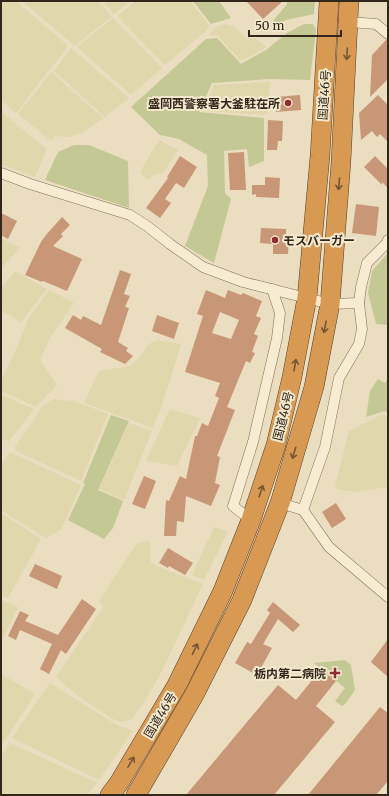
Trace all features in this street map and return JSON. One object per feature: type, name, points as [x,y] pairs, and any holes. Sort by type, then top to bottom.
[{"type":"highway","name":"国道46号","points":[[110,795],[119,783],[177,685],[223,591],[251,520],[276,445],[292,377],[307,298],[320,156],[329,1]]},
{"type":"highway","name":"国道46号","points":[[136,795],[194,695],[242,600],[280,503],[314,387],[330,304],[341,162],[349,1]]},
{"type":"street","points":[[349,22],[376,24],[388,34]]},
{"type":"street","points":[[1,173],[30,184],[130,215],[203,267],[243,282],[330,304],[359,303]]},
{"type":"street","points":[[303,510],[325,447],[339,378],[359,344],[362,329],[359,303],[367,263],[387,243],[388,240]]},
{"type":"street","points":[[251,520],[233,506],[253,442],[277,338],[280,313],[272,289]]},
{"type":"street","points":[[280,503],[303,510],[329,547],[388,597]]},
{"type":"shaded area","points":[[1,1],[16,1],[68,46],[16,113],[1,100]]},
{"type":"shaded area","points":[[22,1],[98,1],[112,16],[75,46]]},
{"type":"shaded area","points":[[102,1],[131,1],[114,14]]},
{"type":"shaded area","points":[[136,1],[190,1],[209,25],[208,29],[165,65],[117,16]]},
{"type":"shaded area","points":[[113,18],[162,68],[131,95],[77,47]]},
{"type":"shaded area","points":[[225,24],[234,26],[247,39],[255,38],[267,47],[241,61],[218,36],[209,35],[217,26]]},
{"type":"shaded area","points":[[71,48],[129,98],[105,117],[54,71]]},
{"type":"shaded area","points":[[51,72],[103,118],[82,133],[68,137],[55,136],[51,141],[18,114]]},
{"type":"shaded area","points":[[270,82],[267,115],[202,111],[214,85]]},
{"type":"shaded area","points":[[1,112],[47,149],[35,177],[1,164]]},
{"type":"shaded area","points":[[159,140],[178,150],[163,173],[155,174],[147,180],[140,172]]},
{"type":"shaded area","points":[[1,238],[20,248],[1,268]]},
{"type":"shaded area","points":[[15,271],[47,289],[21,322],[1,310],[1,288]]},
{"type":"shaded area","points":[[49,290],[74,303],[51,336],[40,360],[57,385],[36,407],[1,391],[1,380],[15,352],[29,317]]},
{"type":"shaded area","points":[[157,340],[181,344],[165,396],[153,428],[84,403],[99,371],[130,366],[139,358],[149,344]]},
{"type":"shaded area","points":[[1,395],[34,409],[9,441],[1,439]]},
{"type":"shaded area","points":[[53,399],[73,401],[108,414],[81,481],[16,451],[15,447],[43,406]]},
{"type":"shaded area","points":[[170,409],[200,418],[177,466],[146,461]]},
{"type":"shaded area","points":[[383,414],[388,419],[388,487],[356,492],[339,490],[335,487],[349,431]]},
{"type":"shaded area","points":[[129,423],[152,431],[124,500],[99,489]]},
{"type":"shaded area","points":[[10,452],[81,485],[61,530],[46,538],[1,510],[1,465]]},
{"type":"shaded area","points":[[1,513],[41,539],[8,598],[1,596]]},
{"type":"shaded area","points":[[214,527],[228,532],[204,580],[192,575]]},
{"type":"shaded area","points":[[150,541],[151,563],[203,584],[161,673],[144,702],[131,720],[121,722],[111,718],[78,696],[56,677],[104,606],[99,601],[137,543]]},
{"type":"shaded area","points":[[1,600],[18,607],[1,643]]},
{"type":"shaded area","points":[[1,674],[35,694],[1,746]]},
{"type":"shaded area","points":[[50,683],[115,724],[133,731],[99,780],[12,738]]},
{"type":"shaded area","points":[[10,743],[97,783],[87,795],[1,795],[1,756]]},
{"type":"green space","points":[[193,1],[219,1],[231,18],[211,24]]},
{"type":"green space","points":[[287,1],[315,1],[314,14],[286,20],[278,24],[273,21],[287,4]]},
{"type":"green space","points":[[304,24],[313,24],[316,30],[310,80],[269,79],[212,83],[199,112],[264,118],[264,161],[249,167],[247,149],[224,151],[225,193],[231,199],[214,263],[185,246],[208,186],[207,155],[179,139],[160,135],[131,107],[206,39],[217,38],[241,64],[266,50],[287,33]]},
{"type":"green space","points":[[74,145],[89,145],[128,161],[129,208],[45,180],[58,152]]},
{"type":"green space","points":[[388,253],[388,325],[376,324],[368,293],[372,271]]},
{"type":"green space","points":[[388,378],[388,413],[385,411],[366,417],[370,391],[378,379],[385,383]]},
{"type":"green space","points":[[111,415],[129,421],[98,490],[123,501],[113,528],[104,539],[68,520],[85,484],[83,483]]},
{"type":"green space","points":[[345,660],[351,665],[355,690],[346,703],[342,706],[335,701],[345,688],[314,663]]},
{"type":"building","points":[[246,1],[283,1],[263,19]]},
{"type":"building","points":[[386,40],[388,40],[388,79],[370,97],[372,55]]},
{"type":"building","name":"盛岡西警察署大釜駐在所","points":[[300,95],[301,110],[276,112],[275,97]]},
{"type":"building","points":[[378,95],[388,105],[388,142],[380,134],[377,137],[372,131],[361,140],[359,113]]},
{"type":"building","points":[[268,120],[283,121],[282,141],[278,141],[277,150],[267,150]]},
{"type":"building","points":[[244,152],[246,190],[230,190],[228,153]]},
{"type":"building","points":[[180,156],[197,167],[184,188],[176,183],[165,199],[171,203],[160,218],[146,208],[168,178],[167,177]]},
{"type":"building","points":[[375,156],[388,169],[388,188],[382,182],[382,185],[364,167]]},
{"type":"building","points":[[265,177],[280,178],[279,198],[256,197],[256,194],[252,195],[252,185],[265,185]]},
{"type":"building","points":[[356,204],[379,207],[376,236],[352,233]]},
{"type":"building","points":[[1,213],[17,221],[8,239],[1,235]]},
{"type":"building","points":[[62,217],[70,225],[61,234],[63,236],[53,246],[82,259],[67,291],[25,275],[41,242]]},
{"type":"building","name":"モスバーガー","points":[[261,228],[286,229],[286,237],[289,237],[288,254],[273,254],[273,244],[260,243]]},
{"type":"building","points":[[120,270],[131,274],[124,294],[130,296],[125,307],[129,308],[118,342],[128,348],[126,351],[133,356],[125,364],[100,352],[102,349],[65,328],[73,315],[81,320],[83,316],[101,325]]},
{"type":"building","points":[[206,290],[225,298],[228,290],[241,295],[243,293],[262,301],[256,316],[261,318],[254,334],[258,336],[252,352],[255,353],[250,363],[246,361],[227,407],[235,410],[217,456],[220,457],[215,483],[220,485],[211,506],[186,496],[184,522],[177,521],[176,536],[164,536],[166,500],[169,501],[180,476],[186,479],[195,436],[197,436],[202,423],[208,426],[219,398],[215,396],[220,383],[185,372],[203,316],[197,314]],"holes":[[[220,312],[239,320],[231,339],[212,333]]]},
{"type":"building","points":[[157,315],[179,323],[174,339],[152,331]]},
{"type":"building","points":[[144,476],[156,481],[145,509],[132,504]]},
{"type":"building","points":[[336,503],[346,519],[332,528],[322,512]]},
{"type":"building","points":[[168,548],[193,563],[185,575],[169,566],[168,568],[159,563]]},
{"type":"building","points":[[35,564],[62,576],[57,589],[29,576]]},
{"type":"building","points":[[82,599],[96,609],[66,654],[61,650],[49,674],[40,669],[52,644],[20,630],[16,640],[8,636],[20,611],[29,615],[25,621],[58,635]]},
{"type":"building","points":[[273,602],[300,625],[293,632],[278,619],[263,644],[272,648],[257,675],[235,663],[247,642],[251,644],[270,613],[267,610]]},
{"type":"building","points":[[388,639],[388,677],[371,662]]},
{"type":"building","name":"栃内第二病院","points":[[321,669],[336,681],[316,706],[335,722],[274,795],[186,795],[278,685],[296,700]]},
{"type":"building","points":[[380,707],[388,713],[388,781],[376,795],[308,795]]},
{"type":"place","name":"盛岡西警察署大釜駐在所","points":[[288,103]]},
{"type":"place","name":"モスバーガー","points":[[275,240]]},
{"type":"place","name":"栃内第二病院","points":[[335,673]]}]
